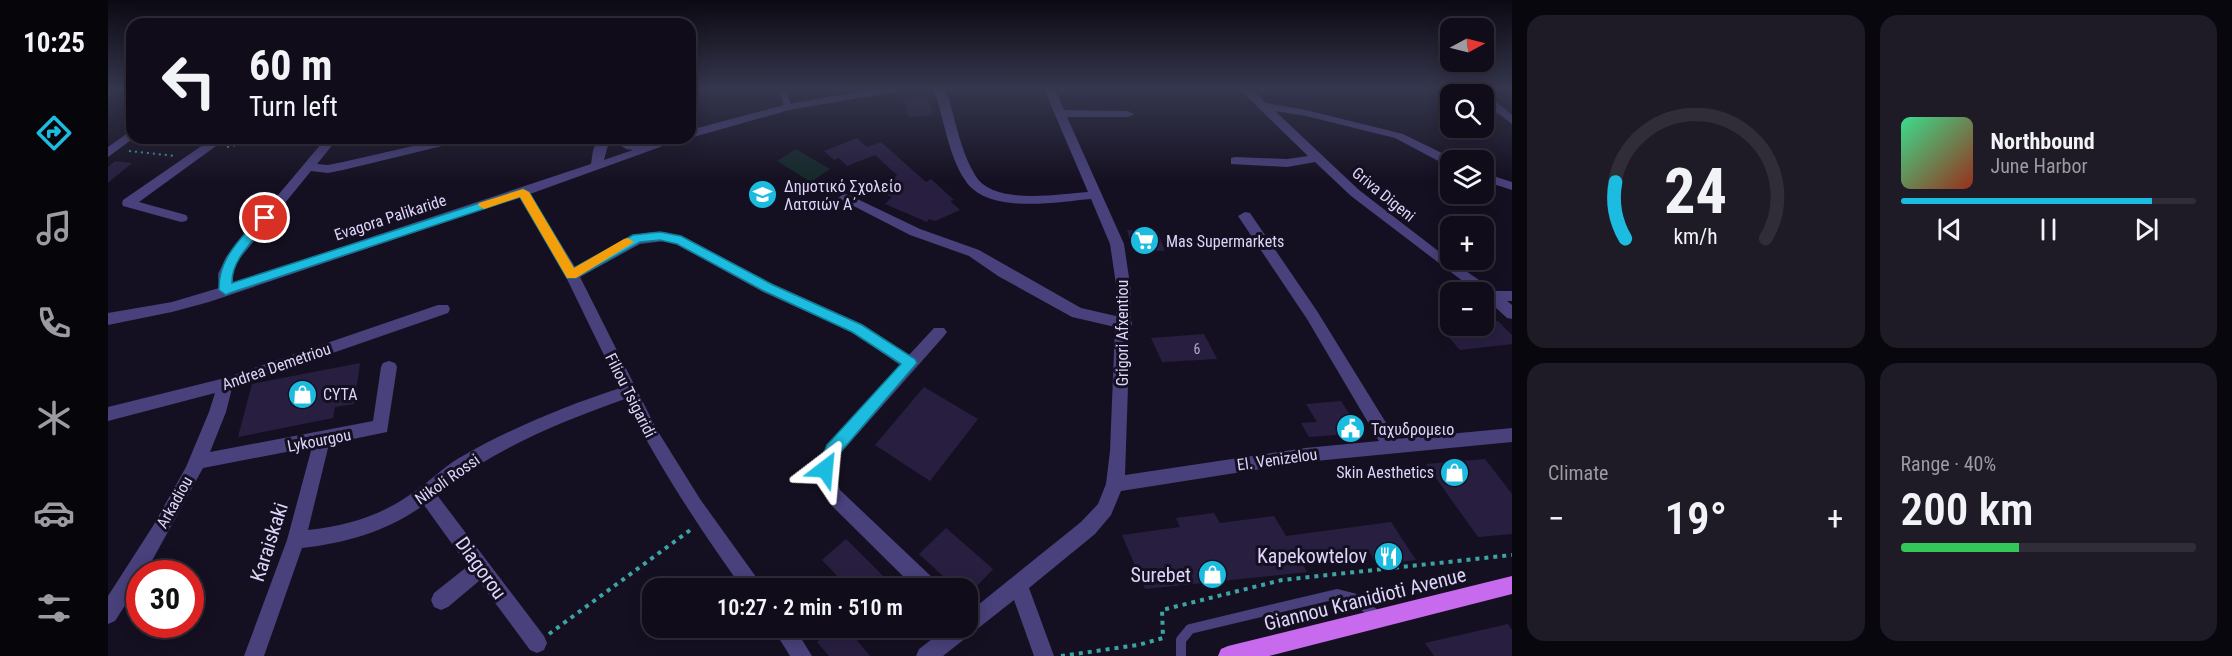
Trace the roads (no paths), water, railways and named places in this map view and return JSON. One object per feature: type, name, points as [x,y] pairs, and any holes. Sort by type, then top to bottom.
[{"type":"main road","name":"Giannou Kranidioti Avenue","points":[[1228,656],[1512,585]]},
{"type":"street","points":[[696,132],[740,120]]},
{"type":"street","points":[[950,120],[968,175],[977,187],[1002,198],[1095,195]]},
{"type":"street","name":"Grigori Afxentiou","points":[[1062,120],[1117,244],[1122,265],[1125,324],[1115,484]]},
{"type":"street","name":"Griva Digeni","points":[[1276,120],[1355,193],[1473,282]]},
{"type":"street","points":[[1333,120],[1399,136],[1440,157]]},
{"type":"street","points":[[110,151],[126,139]]},
{"type":"street","points":[[181,218],[128,203],[213,144]]},
{"type":"street","points":[[226,290],[225,274],[231,260],[327,144]]},
{"type":"street","points":[[306,167],[335,168],[438,144]]},
{"type":"street","points":[[597,166],[602,144]]},
{"type":"street","points":[[626,144],[653,147]]},
{"type":"street","name":"Evagora Palikaride","points":[[108,319],[172,307],[226,290],[662,144]]},
{"type":"street","points":[[1235,161],[1287,163],[1316,158]]},
{"type":"street","points":[[1494,180],[1512,186]]},
{"type":"street","name":"Filiou Tsigaridi","points":[[523,192],[572,275],[629,391],[676,479],[747,578]]},
{"type":"street","points":[[844,198],[915,232],[974,253],[1003,272],[1077,313],[1125,324]]},
{"type":"street","points":[[1245,216],[1312,315],[1391,446]]},
{"type":"street","points":[[572,275],[637,238],[667,236],[681,241],[768,288],[857,328],[910,363]]},
{"type":"street","points":[[1494,296],[1512,296]]},
{"type":"street","name":"Griva Digeni","points":[[1494,298],[1512,314]]},
{"type":"street","name":"Andrea Demetriou","points":[[108,414],[225,384],[251,373],[443,309]]},
{"type":"street","points":[[919,578],[834,496],[824,476],[826,461],[833,450],[939,332]]},
{"type":"street","name":"Lykourgou","points":[[197,462],[381,427],[389,367]]},
{"type":"street","name":"Arkadiou","points":[[108,614],[197,462],[218,412],[225,384]]},
{"type":"street","name":"Nikoli Rossi","points":[[296,540],[332,536],[369,528],[398,513],[426,494],[451,472],[486,452],[596,402],[629,391]]},
{"type":"street","name":"El. Venizelou","points":[[1115,484],[1305,455],[1512,435]]},
{"type":"street","name":"Karaiskaki","points":[[254,656],[296,540],[322,440]]},
{"type":"street","points":[[978,617],[1088,528],[1105,509],[1115,484]]},
{"type":"street","name":"Diagorou","points":[[426,494],[537,643]]},
{"type":"street","points":[[441,600],[481,568]]},
{"type":"street","points":[[1018,585],[1044,656]]},
{"type":"street","points":[[790,638],[802,656]]},
{"type":"street","points":[[926,656],[950,638]]},
{"type":"lane","points":[[1181,656],[1181,640],[1190,629],[1337,594],[1353,598],[1381,618]]},
{"type":"place","name":"Δημοτικό Σχολείο Λατσιών Α΄","points":[[763,195]]},
{"type":"place","name":"Mas Supermarkets","points":[[1145,241]]},
{"type":"place","name":"CYTA","points":[[302,394]]},
{"type":"place","name":"Ταχυδρομειο","points":[[1350,429]]},
{"type":"place","name":"Skin Aesthetics","points":[[1455,472]]},
{"type":"place","name":"Kapekowtelov","points":[[1388,556]]},
{"type":"place","name":"Surebet","points":[[1212,575]]}]
